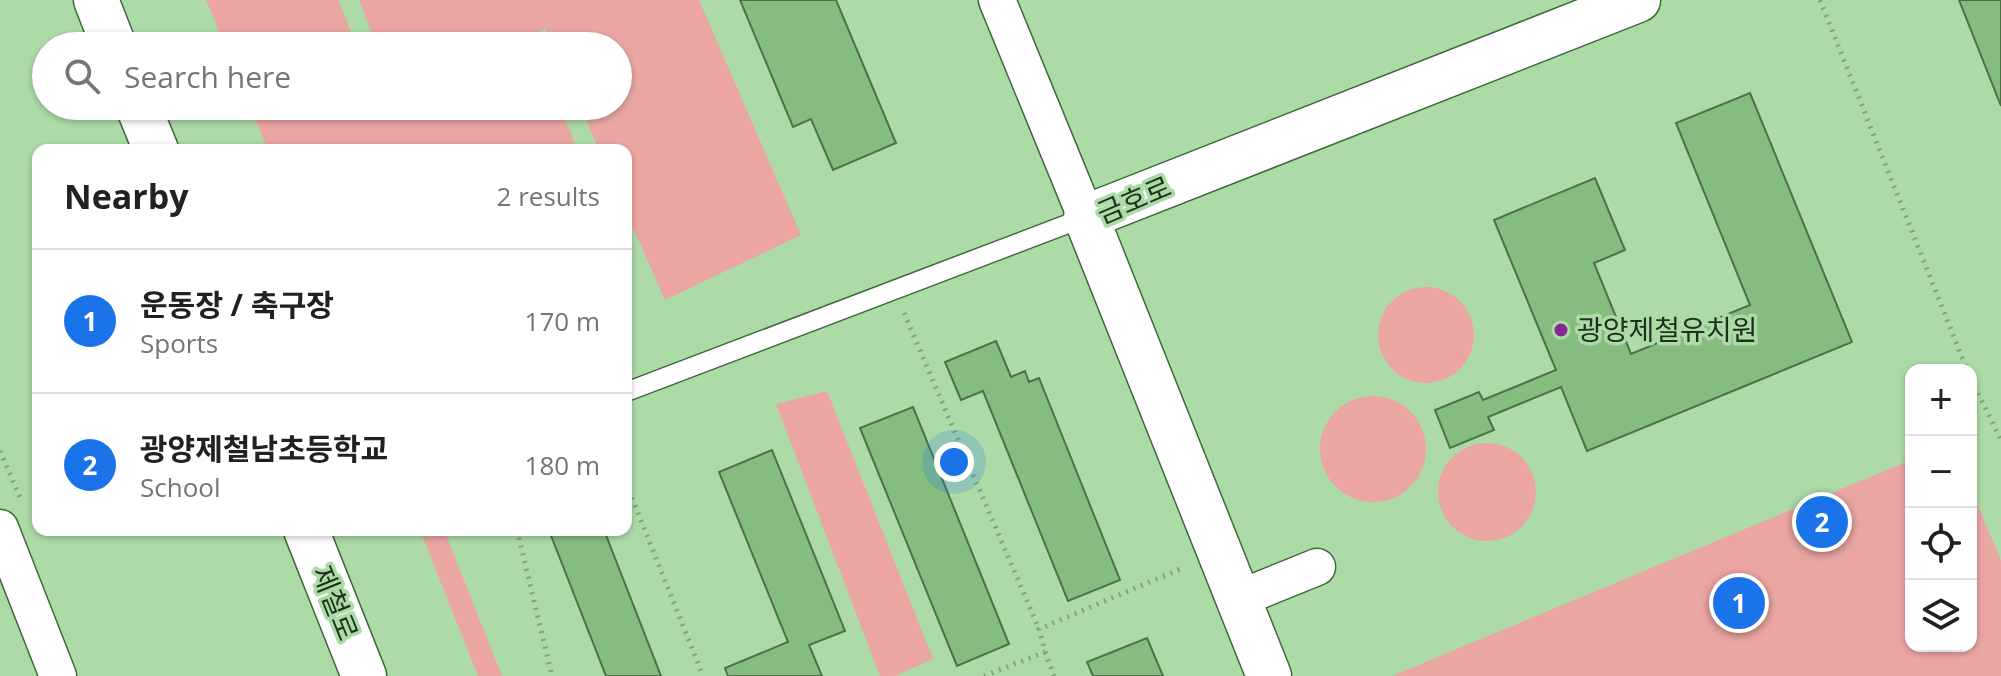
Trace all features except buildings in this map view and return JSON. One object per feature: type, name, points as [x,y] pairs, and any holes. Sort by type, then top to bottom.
[{"type":"street","points":[[96,0],[109,32]]},
{"type":"street","points":[[997,0],[1086,217]]},
{"type":"street","name":"금호로","points":[[1269,676],[1086,217],[1638,0]]},
{"type":"street","points":[[144,120],[154,144]]},
{"type":"street","points":[[0,528],[58,676]]},
{"type":"street","name":"제철로","points":[[308,536],[364,676]]},
{"type":"street","points":[[1238,599],[1317,567]]},
{"type":"lane","points":[[632,390],[1086,217]]},
{"type":"path","points":[[1820,0],[1965,364]]},
{"type":"path","points":[[894,290],[1039,629],[1054,676]]},
{"type":"path","points":[[1977,391],[2001,440]]},
{"type":"path","points":[[632,498],[703,676]]},
{"type":"path","points":[[518,536],[552,676]]},
{"type":"path","points":[[1039,629],[1219,552]]},
{"type":"path","points":[[984,676],[1045,652]]},
{"type":"shaded area","points":[[206,0],[338,0],[351,32],[219,32]]},
{"type":"shaded area","points":[[359,0],[699,0],[801,235],[665,300],[632,226],[632,144],[596,144],[586,120],[632,120],[632,32],[546,32],[545,29],[537,32],[372,32]]},
{"type":"shaded area","points":[[256,120],[565,120],[575,144],[266,144]]},
{"type":"shaded area","points":[[1426,287],[1445,290],[1460,301],[1471,316],[1474,335],[1471,354],[1460,369],[1445,380],[1426,383],[1407,380],[1392,369],[1381,354],[1378,335],[1381,316],[1392,301],[1407,290]]},
{"type":"shaded area","points":[[827,391],[933,659],[895,676],[880,676],[776,404]]},
{"type":"shaded area","points":[[1373,396],[1393,400],[1410,412],[1422,429],[1426,449],[1422,469],[1410,486],[1393,498],[1373,502],[1353,498],[1336,486],[1324,469],[1320,449],[1324,429],[1336,412],[1353,400]]},
{"type":"shaded area","points":[[1487,443],[1506,447],[1521,458],[1532,473],[1536,492],[1532,511],[1521,526],[1506,537],[1487,541],[1468,537],[1453,526],[1442,511],[1438,492],[1442,473],[1453,458],[1468,447]]},
{"type":"shaded area","points":[[1905,462],[1905,652],[1977,652],[1977,503],[2001,561],[2001,676],[1392,676]]},
{"type":"shaded area","points":[[422,536],[446,536],[502,676],[478,676]]},
{"type":"place","name":"광양제철유치원","points":[[1561,330]]},
{"type":"place","name":"광양제철남초등학교","points":[[1822,522]]},
{"type":"place","name":"운동장 / 축구장","points":[[1739,603]]}]
